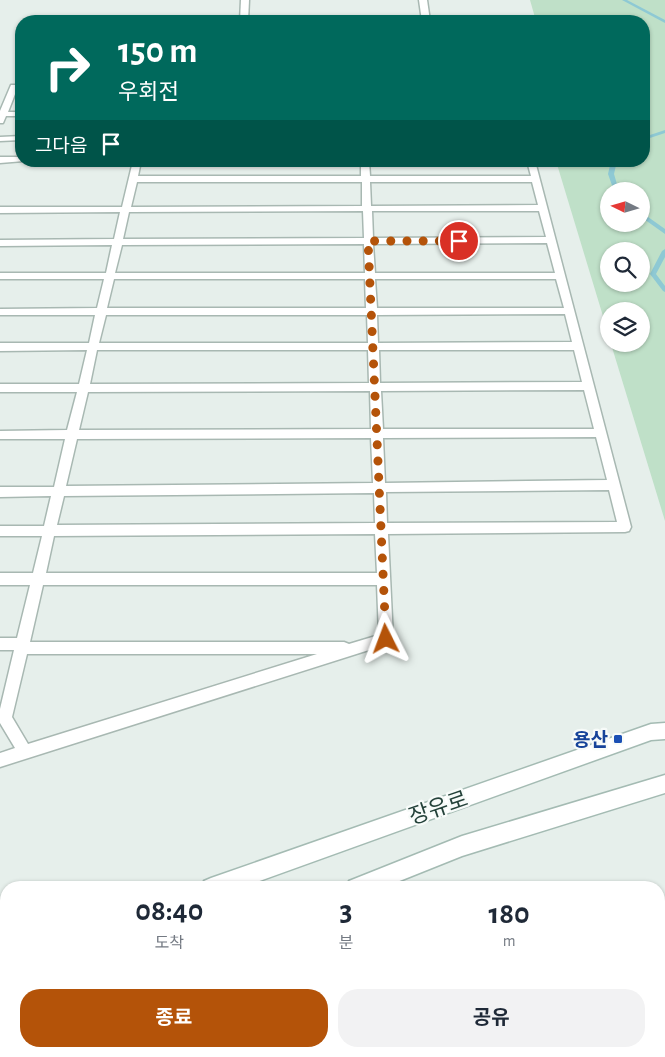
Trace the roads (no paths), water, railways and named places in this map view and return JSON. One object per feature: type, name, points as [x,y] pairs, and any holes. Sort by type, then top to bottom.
[{"type":"main road","points":[[244,15],[245,0]]},
{"type":"main road","points":[[423,0],[425,15]]},
{"type":"main road","name":"장유로","points":[[231,881],[651,732],[665,731]]},
{"type":"main road","points":[[374,881],[462,846],[665,784]]},
{"type":"lane","points":[[1,117],[15,87]]},
{"type":"lane","points":[[1,117],[15,115]]},
{"type":"lane","points":[[0,138],[15,138]]},
{"type":"lane","points":[[0,160],[15,160]]},
{"type":"lane","points":[[24,752],[3,718],[22,646],[135,167]]},
{"type":"lane","points":[[0,760],[386,639],[365,167]]},
{"type":"lane","points":[[0,531],[625,527],[532,167]]},
{"type":"lane","points":[[132,179],[535,179]]},
{"type":"lane","points":[[0,210],[543,208]]},
{"type":"lane","points":[[0,243],[551,240]]},
{"type":"lane","points":[[0,276],[560,276]]},
{"type":"lane","points":[[0,312],[569,310]]},
{"type":"lane","points":[[0,346],[578,346]]},
{"type":"lane","points":[[0,388],[589,386]]},
{"type":"lane","points":[[0,435],[601,433]]},
{"type":"lane","points":[[0,492],[614,485]]},
{"type":"lane","points":[[0,579],[383,579]]},
{"type":"lane","points":[[0,644],[22,646],[358,648]]},
{"type":"waterway","points":[[624,0],[665,22]]},
{"type":"waterway","points":[[650,137],[665,131]]},
{"type":"waterway","points":[[613,167],[611,174],[614,182]]},
{"type":"waterway","points":[[650,221],[665,232]]},
{"type":"waterway","points":[[665,251],[653,274],[665,290]]},
{"type":"place","name":"용산","points":[[618,739]]}]
